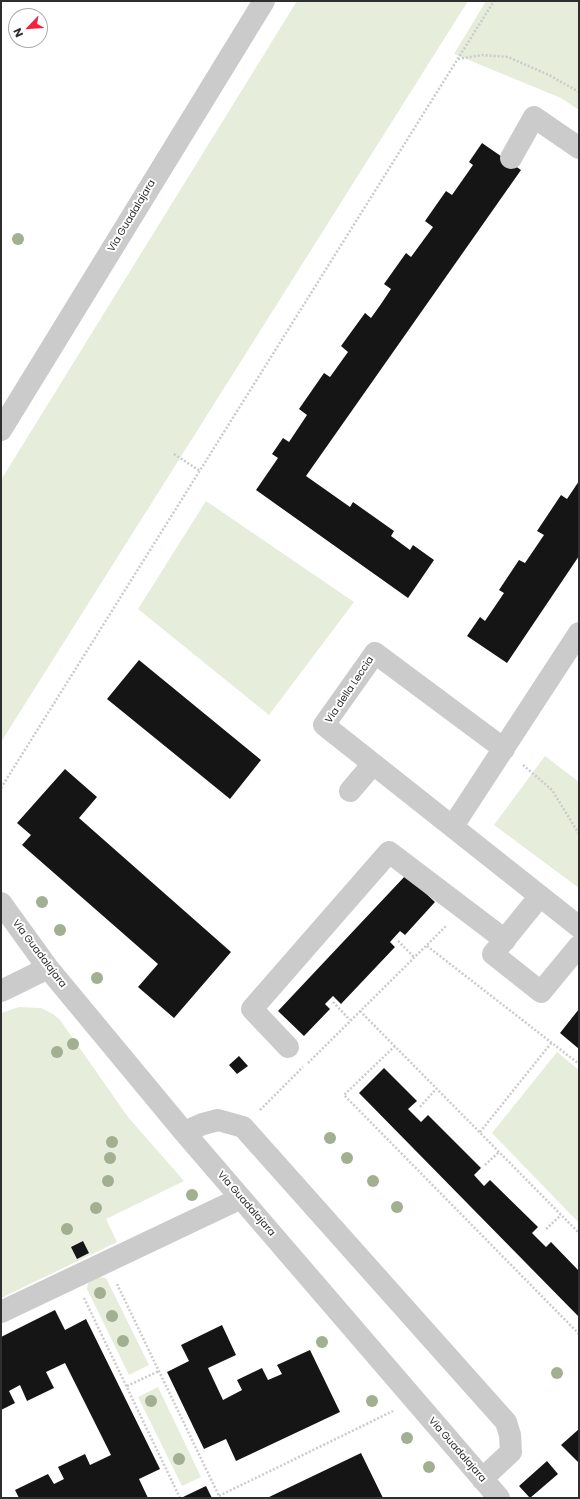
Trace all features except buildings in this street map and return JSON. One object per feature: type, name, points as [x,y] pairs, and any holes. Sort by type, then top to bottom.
[{"type":"street","name":"Via Guadalajara","points":[[1,430],[264,1]]},
{"type":"street","points":[[511,158],[534,117],[579,148]]},
{"type":"street","points":[[453,826],[579,633]]},
{"type":"street","name":"Via della Leccia","points":[[504,749],[375,652],[324,725],[579,926]]},
{"type":"street","points":[[350,791],[373,764]]},
{"type":"street","points":[[288,1048],[252,1009],[389,852],[505,940]]},
{"type":"street","points":[[540,896],[494,954],[542,992],[579,946]]},
{"type":"street","name":"Via Guadalajara","points":[[1,902],[48,968],[184,1132],[499,1498]]},
{"type":"street","points":[[1,991],[48,968]]},
{"type":"street","points":[[184,1132],[203,1124],[218,1120],[242,1127],[506,1422],[510,1434],[511,1452],[482,1479]]},
{"type":"street","points":[[1,1312],[240,1198]]},
{"type":"path","points":[[1,788],[494,1]]},
{"type":"path","points":[[458,59],[482,56],[508,57],[549,75],[579,92]]},
{"type":"path","points":[[174,454],[200,471]]},
{"type":"path","points":[[533,773],[552,790],[579,834]]},
{"type":"path","points":[[242,1127],[415,958],[463,908]]},
{"type":"path","points":[[398,941],[415,958]]},
{"type":"path","points":[[427,946],[579,1064]]},
{"type":"path","points":[[333,1002],[350,1020]]},
{"type":"path","points":[[360,1011],[579,1233]]},
{"type":"path","points":[[480,1132],[552,1042]]},
{"type":"path","points":[[395,1046],[344,1095],[579,1334]]},
{"type":"path","points":[[288,1048],[307,1064]]},
{"type":"path","points":[[420,1107],[436,1089]]},
{"type":"path","points":[[485,1165],[499,1152]]},
{"type":"path","points":[[546,1229],[561,1215]]},
{"type":"path","points":[[106,1262],[220,1497],[414,1400]]},
{"type":"path","points":[[74,1277],[180,1498]]},
{"type":"path","points":[[127,1386],[159,1371]]},
{"type":"green space","points":[[297,1],[468,1],[1,742],[1,480]]},
{"type":"green space","points":[[486,1],[579,1],[579,110],[561,98],[454,54]]},
{"type":"green space","points":[[206,501],[354,602],[269,715],[138,609]]},
{"type":"green space","points":[[545,756],[579,782],[579,888],[494,825]]},
{"type":"green space","points":[[19,1007],[41,1008],[53,1014],[60,1020],[128,1117],[184,1181],[106,1219],[117,1242],[1,1298],[1,1013]]},
{"type":"green space","points":[[557,1052],[579,1070],[579,1223],[492,1133]]},
{"type":"green space","points":[[98,1277],[106,1278],[149,1365],[129,1375],[87,1289],[88,1283]]},
{"type":"green space","points":[[158,1387],[201,1477],[182,1486],[138,1397]]}]
